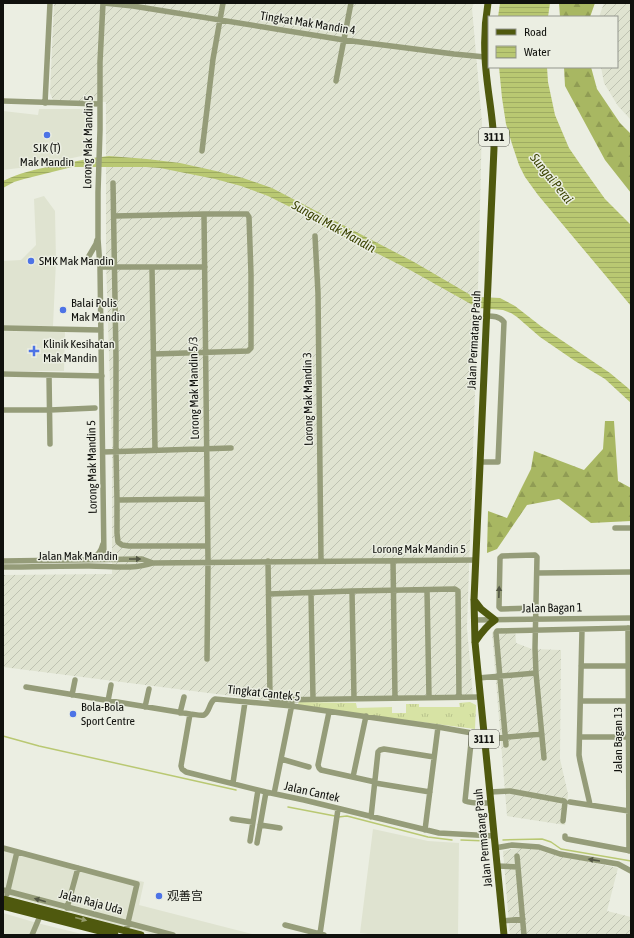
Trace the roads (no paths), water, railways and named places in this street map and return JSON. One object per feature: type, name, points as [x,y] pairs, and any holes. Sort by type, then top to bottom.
[{"type":"main road","name":"Jalan Permatang Pauh","points":[[488,3],[484,31],[485,57],[494,135],[475,560],[474,620],[478,678],[504,935]]},
{"type":"main road","points":[[474,600],[481,609],[495,620],[484,628],[475,642]]},
{"type":"main road","points":[[4,901],[40,916],[115,935]]},
{"type":"main road","name":"Jalan Raja Uda","points":[[4,901],[127,928],[141,935]]},
{"type":"street","points":[[45,103],[50,3]]},
{"type":"street","name":"Tingkat Mak Mandin 4","points":[[103,3],[133,6],[344,40],[485,57]]},
{"type":"street","name":"Lorong Mak Mandin 5","points":[[103,3],[100,62],[98,238],[100,267],[104,559],[142,559],[153,563],[475,560]]},
{"type":"street","points":[[202,151],[213,59],[223,3]]},
{"type":"street","points":[[336,81],[351,3]]},
{"type":"street","points":[[3,101],[100,104]]},
{"type":"street","points":[[113,183],[118,542],[122,545],[129,546],[207,546]]},
{"type":"street","name":"Lorong Mak Mandin 5/3","points":[[204,214],[208,562],[207,659]]},
{"type":"street","points":[[114,216],[247,214],[250,217],[252,274],[251,348],[248,351],[154,354]]},
{"type":"street","name":"Lorong Mak Mandin 3","points":[[315,236],[318,292],[320,561]]},
{"type":"street","points":[[89,256],[98,238]]},
{"type":"street","points":[[100,267],[204,266]]},
{"type":"street","points":[[152,267],[155,450]]},
{"type":"street","points":[[480,462],[498,462],[504,322],[502,319],[487,312]]},
{"type":"street","points":[[3,328],[101,330]]},
{"type":"street","points":[[3,374],[102,376]]},
{"type":"street","points":[[50,375],[50,444]]},
{"type":"street","points":[[3,410],[95,408]]},
{"type":"street","points":[[103,452],[231,448]]},
{"type":"street","points":[[117,500],[207,499]]},
{"type":"street","points":[[615,528],[631,528]]},
{"type":"street","points":[[104,538],[108,554],[117,559]]},
{"type":"street","points":[[89,560],[96,557],[102,550],[104,538]]},
{"type":"street","points":[[536,608],[501,609],[499,607],[500,558],[502,556],[535,555],[537,557],[536,608],[534,631],[536,673],[544,758]]},
{"type":"street","points":[[90,566],[97,565],[104,559],[108,563],[117,567]]},
{"type":"street","name":"Jalan Mak Mandin","points":[[3,561],[104,559]]},
{"type":"street","points":[[393,560],[395,698]]},
{"type":"street","points":[[268,562],[270,697],[273,700],[480,697]]},
{"type":"street","name":"Jalan Mak Mandin","points":[[3,567],[117,567],[143,566],[153,563]]},
{"type":"street","points":[[537,572],[631,572]]},
{"type":"street","points":[[269,594],[455,589],[458,591],[459,697]]},
{"type":"street","points":[[428,590],[429,697]]},
{"type":"street","points":[[352,591],[354,699]]},
{"type":"street","points":[[311,593],[312,699]]},
{"type":"street","name":"Jalan Bagan 1","points":[[474,620],[631,618]]},
{"type":"street","name":"Jalan Bagan 1","points":[[499,676],[497,631],[630,628]]},
{"type":"street","name":"Jalan Bagan 13","points":[[630,628],[628,666],[630,851]]},
{"type":"street","points":[[582,630],[580,761],[590,805]]},
{"type":"street","points":[[581,666],[628,666]]},
{"type":"street","points":[[478,678],[536,673]]},
{"type":"street","points":[[499,676],[506,745]]},
{"type":"street","points":[[72,695],[74,680]]},
{"type":"street","points":[[108,701],[111,685]]},
{"type":"street","name":"Tingkat Cantek 5","points":[[26,688],[203,715],[207,712],[212,701],[215,699],[292,706],[438,726],[484,736]]},
{"type":"street","points":[[145,707],[149,689]]},
{"type":"street","points":[[180,712],[184,697]]},
{"type":"street","points":[[274,794],[294,699]]},
{"type":"street","points":[[580,702],[629,701]]},
{"type":"street","points":[[233,783],[245,702]]},
{"type":"street","points":[[329,712],[318,765],[321,770],[430,792]]},
{"type":"street","name":"Jalan Cantek","points":[[190,714],[181,766],[186,772],[338,811],[439,833],[494,836]]},
{"type":"street","points":[[353,777],[366,716]]},
{"type":"street","points":[[425,830],[438,726]]},
{"type":"street","points":[[472,733],[465,800],[467,803],[491,803]]},
{"type":"street","points":[[484,736],[505,738],[542,734]]},
{"type":"street","points":[[580,737],[629,737]]},
{"type":"street","points":[[371,817],[378,752],[380,750],[384,749],[434,757]]},
{"type":"street","points":[[281,759],[309,767]]},
{"type":"street","points":[[250,841],[258,790]]},
{"type":"street","points":[[490,792],[510,791],[564,801],[566,802],[563,820]]},
{"type":"street","points":[[257,843],[266,792]]},
{"type":"street","points":[[570,802],[629,811]]},
{"type":"street","points":[[285,925],[322,934],[338,811]]},
{"type":"street","points":[[232,819],[253,822]]},
{"type":"street","points":[[260,824],[280,828]]},
{"type":"street","points":[[565,836],[565,838],[568,839],[630,851]]},
{"type":"street","points":[[495,847],[512,845],[539,847],[560,854],[618,864],[631,871]]},
{"type":"street","points":[[3,848],[137,884],[127,928]]},
{"type":"street","points":[[4,901],[5,891],[17,852]]},
{"type":"street","points":[[517,856],[524,935]]},
{"type":"street","points":[[497,866],[518,866]]},
{"type":"street","points":[[68,908],[78,868]]},
{"type":"street","name":"Jalan Raja Uda","points":[[5,891],[68,908],[127,928],[173,935]]},
{"type":"street","points":[[32,935],[40,916]]},
{"type":"street","points":[[502,921],[523,919]]},
{"type":"water","points":[[500,3],[550,3],[548,16],[498,16]]},
{"type":"water","name":"Sungai Perai","points":[[499,68],[547,68],[548,82],[555,115],[569,148],[605,199],[631,225],[631,306],[538,195],[525,177],[519,165],[506,124]]},
{"type":"water","name":"Sungai Mak Mandin","points":[[109,156],[180,163],[243,178],[272,188],[414,262],[474,297],[500,298],[515,306],[542,327],[610,373],[628,388],[631,391],[631,403],[605,379],[540,337],[511,313],[503,310],[478,308],[410,270],[325,227],[310,217],[268,196],[241,186],[160,168],[72,167],[14,182],[3,188],[3,181],[40,168]]},
{"type":"waterway","points":[[3,736],[39,746],[236,790]]},
{"type":"waterway","points":[[288,807],[335,816]]},
{"type":"waterway","points":[[338,817],[347,816],[428,837],[452,840]]},
{"type":"waterway","points":[[503,840],[542,839],[551,842],[561,849],[631,861]]},
{"type":"waterway","points":[[461,840],[487,841]]},
{"type":"place","name":"SJK (T) Mak Mandin","points":[[47,135]]},
{"type":"place","name":"SMK Mak Mandin","points":[[31,261]]},
{"type":"place","name":"Balai Polis Mak Mandin","points":[[63,310]]},
{"type":"place","name":"Klinik Kesihatan Mak Mandin","points":[[34,351]]},
{"type":"place","name":"Bola-Bola Sport Centre","points":[[73,714]]},
{"type":"place","name":"观善宫","points":[[159,896]]}]
